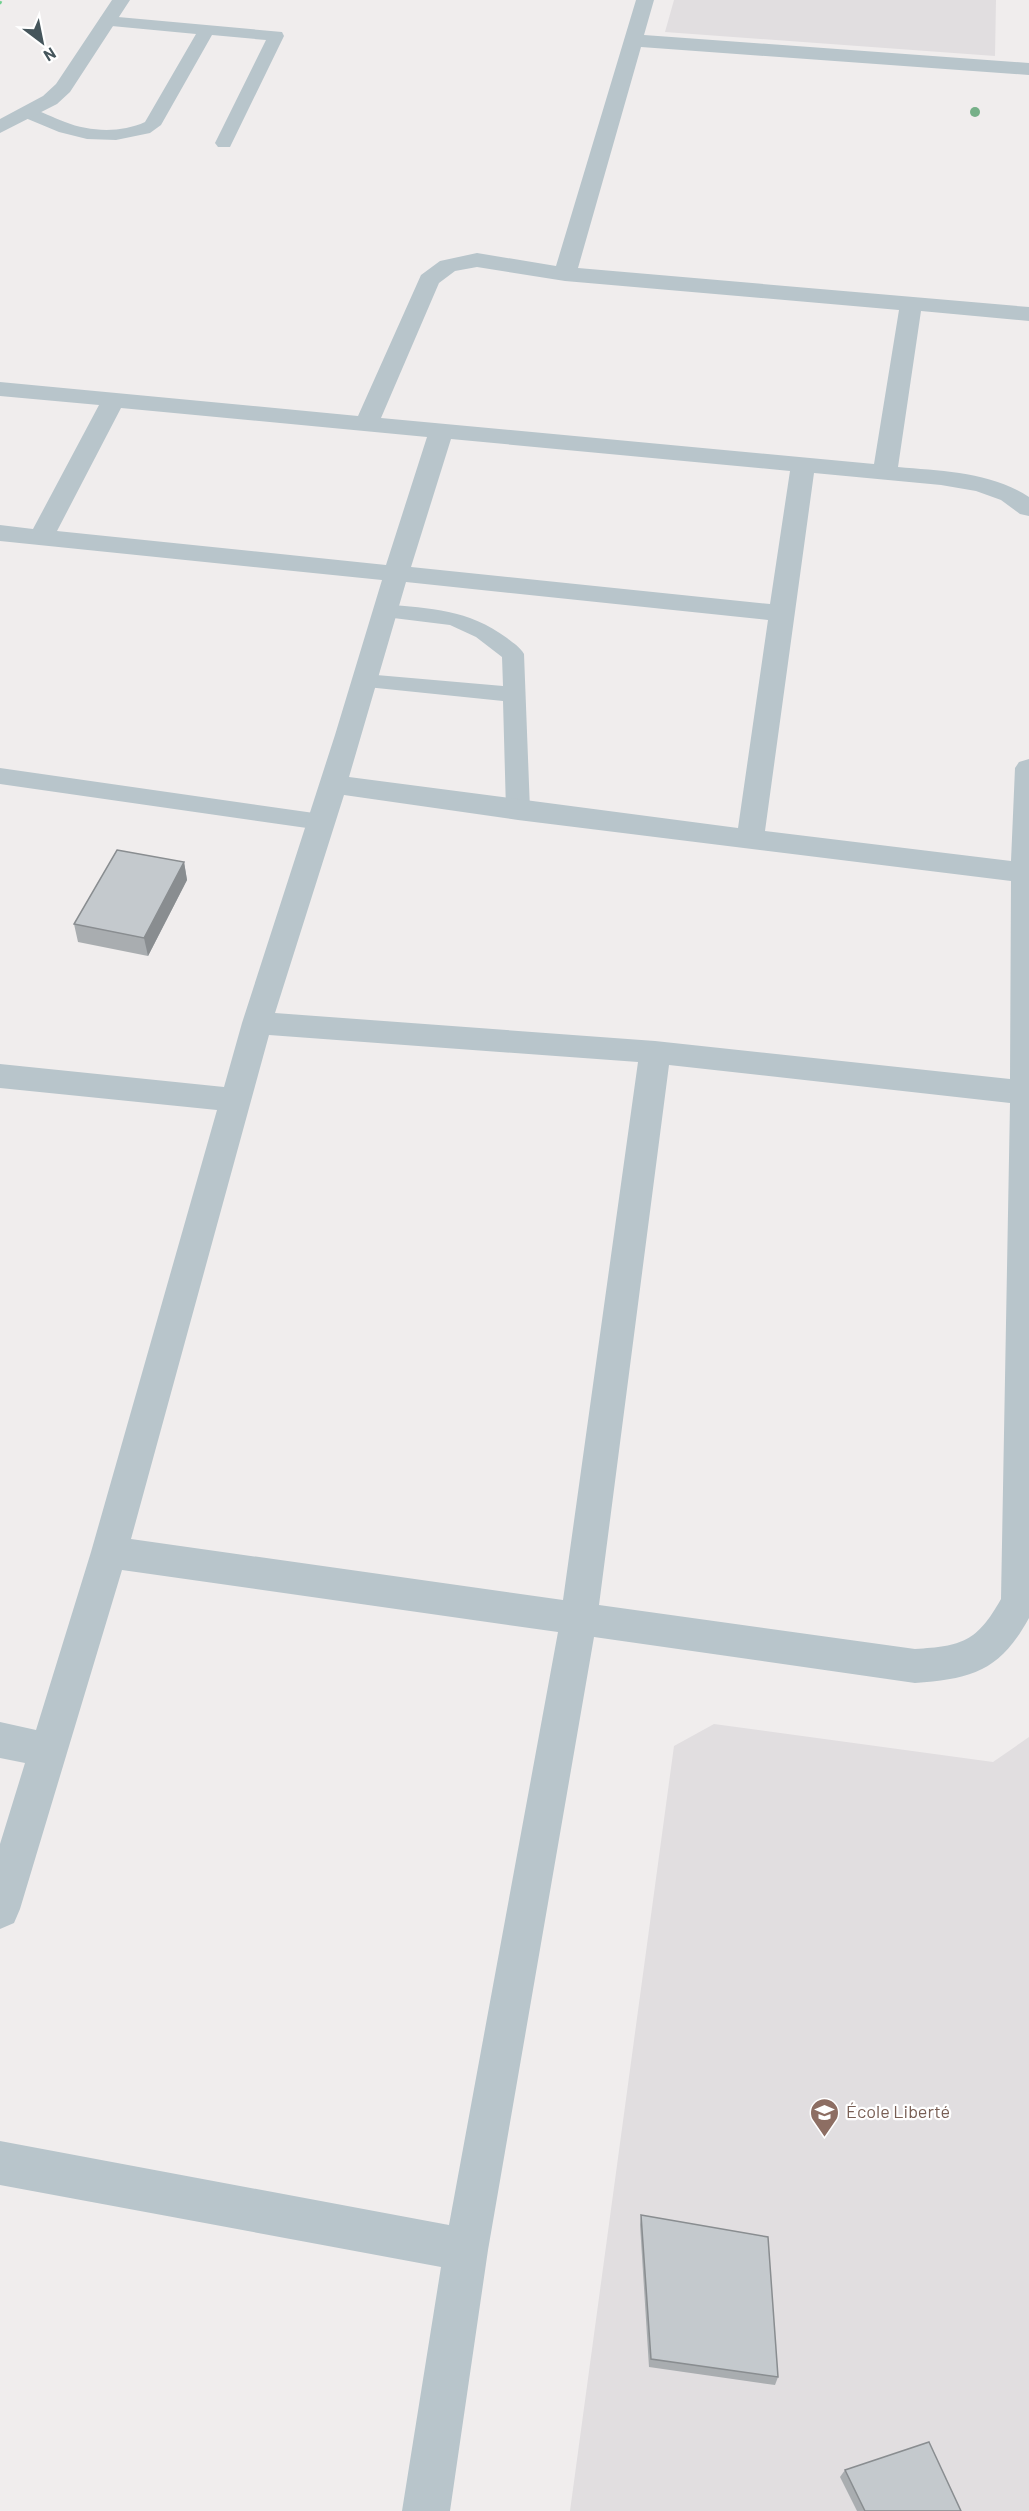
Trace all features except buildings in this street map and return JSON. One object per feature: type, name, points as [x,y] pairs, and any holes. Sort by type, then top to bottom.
[{"type":"street","points":[[0,128],[50,100],[63,88],[121,0]]},
{"type":"street","points":[[565,274],[645,0]]},
{"type":"street","points":[[632,40],[1029,69]]},
{"type":"street","points":[[366,424],[429,280],[448,266],[477,260],[565,274],[1029,314]]},
{"type":"street","points":[[885,473],[911,305]]},
{"type":"street","points":[[0,389],[885,473],[986,485],[1017,497],[1029,508]]},
{"type":"street","points":[[41,537],[113,401]]},
{"type":"street","points":[[0,1909],[109,1551],[256,1023],[333,784],[441,431]]},
{"type":"street","points":[[750,839],[804,464]]},
{"type":"street","points":[[0,533],[782,613]]},
{"type":"street","points":[[109,1551],[915,1666],[951,1664],[984,1652],[1004,1629],[1019,1601],[1028,1093],[1025,873],[1029,768]]},
{"type":"street","points":[[333,784],[518,810],[1025,873]]},
{"type":"street","points":[[256,1023],[655,1052],[1028,1093]]},
{"type":"street","points":[[426,2511],[466,2250],[579,1618],[655,1052]]},
{"type":"street","points":[[0,1076],[235,1100]]},
{"type":"street","points":[[0,1740],[47,1750]]},
{"type":"street","points":[[0,2163],[466,2250]]},
{"type":"lane","points":[[107,21],[276,36],[224,143]]},
{"type":"lane","points":[[29,113],[77,132],[127,135],[142,131],[152,125],[207,30]]},
{"type":"lane","points":[[385,611],[454,618],[484,632],[513,654],[518,810]]},
{"type":"lane","points":[[365,681],[515,695]]},
{"type":"lane","points":[[0,776],[321,822]]},
{"type":"shaded area","points":[[674,0],[996,0],[995,56],[665,32]]},
{"type":"shaded area","name":"École Liberté","points":[[714,1724],[993,1762],[1029,1737],[1029,2511],[570,2511],[674,1746]]},
{"type":"place","name":"École Liberté","points":[[825,2138]]}]
